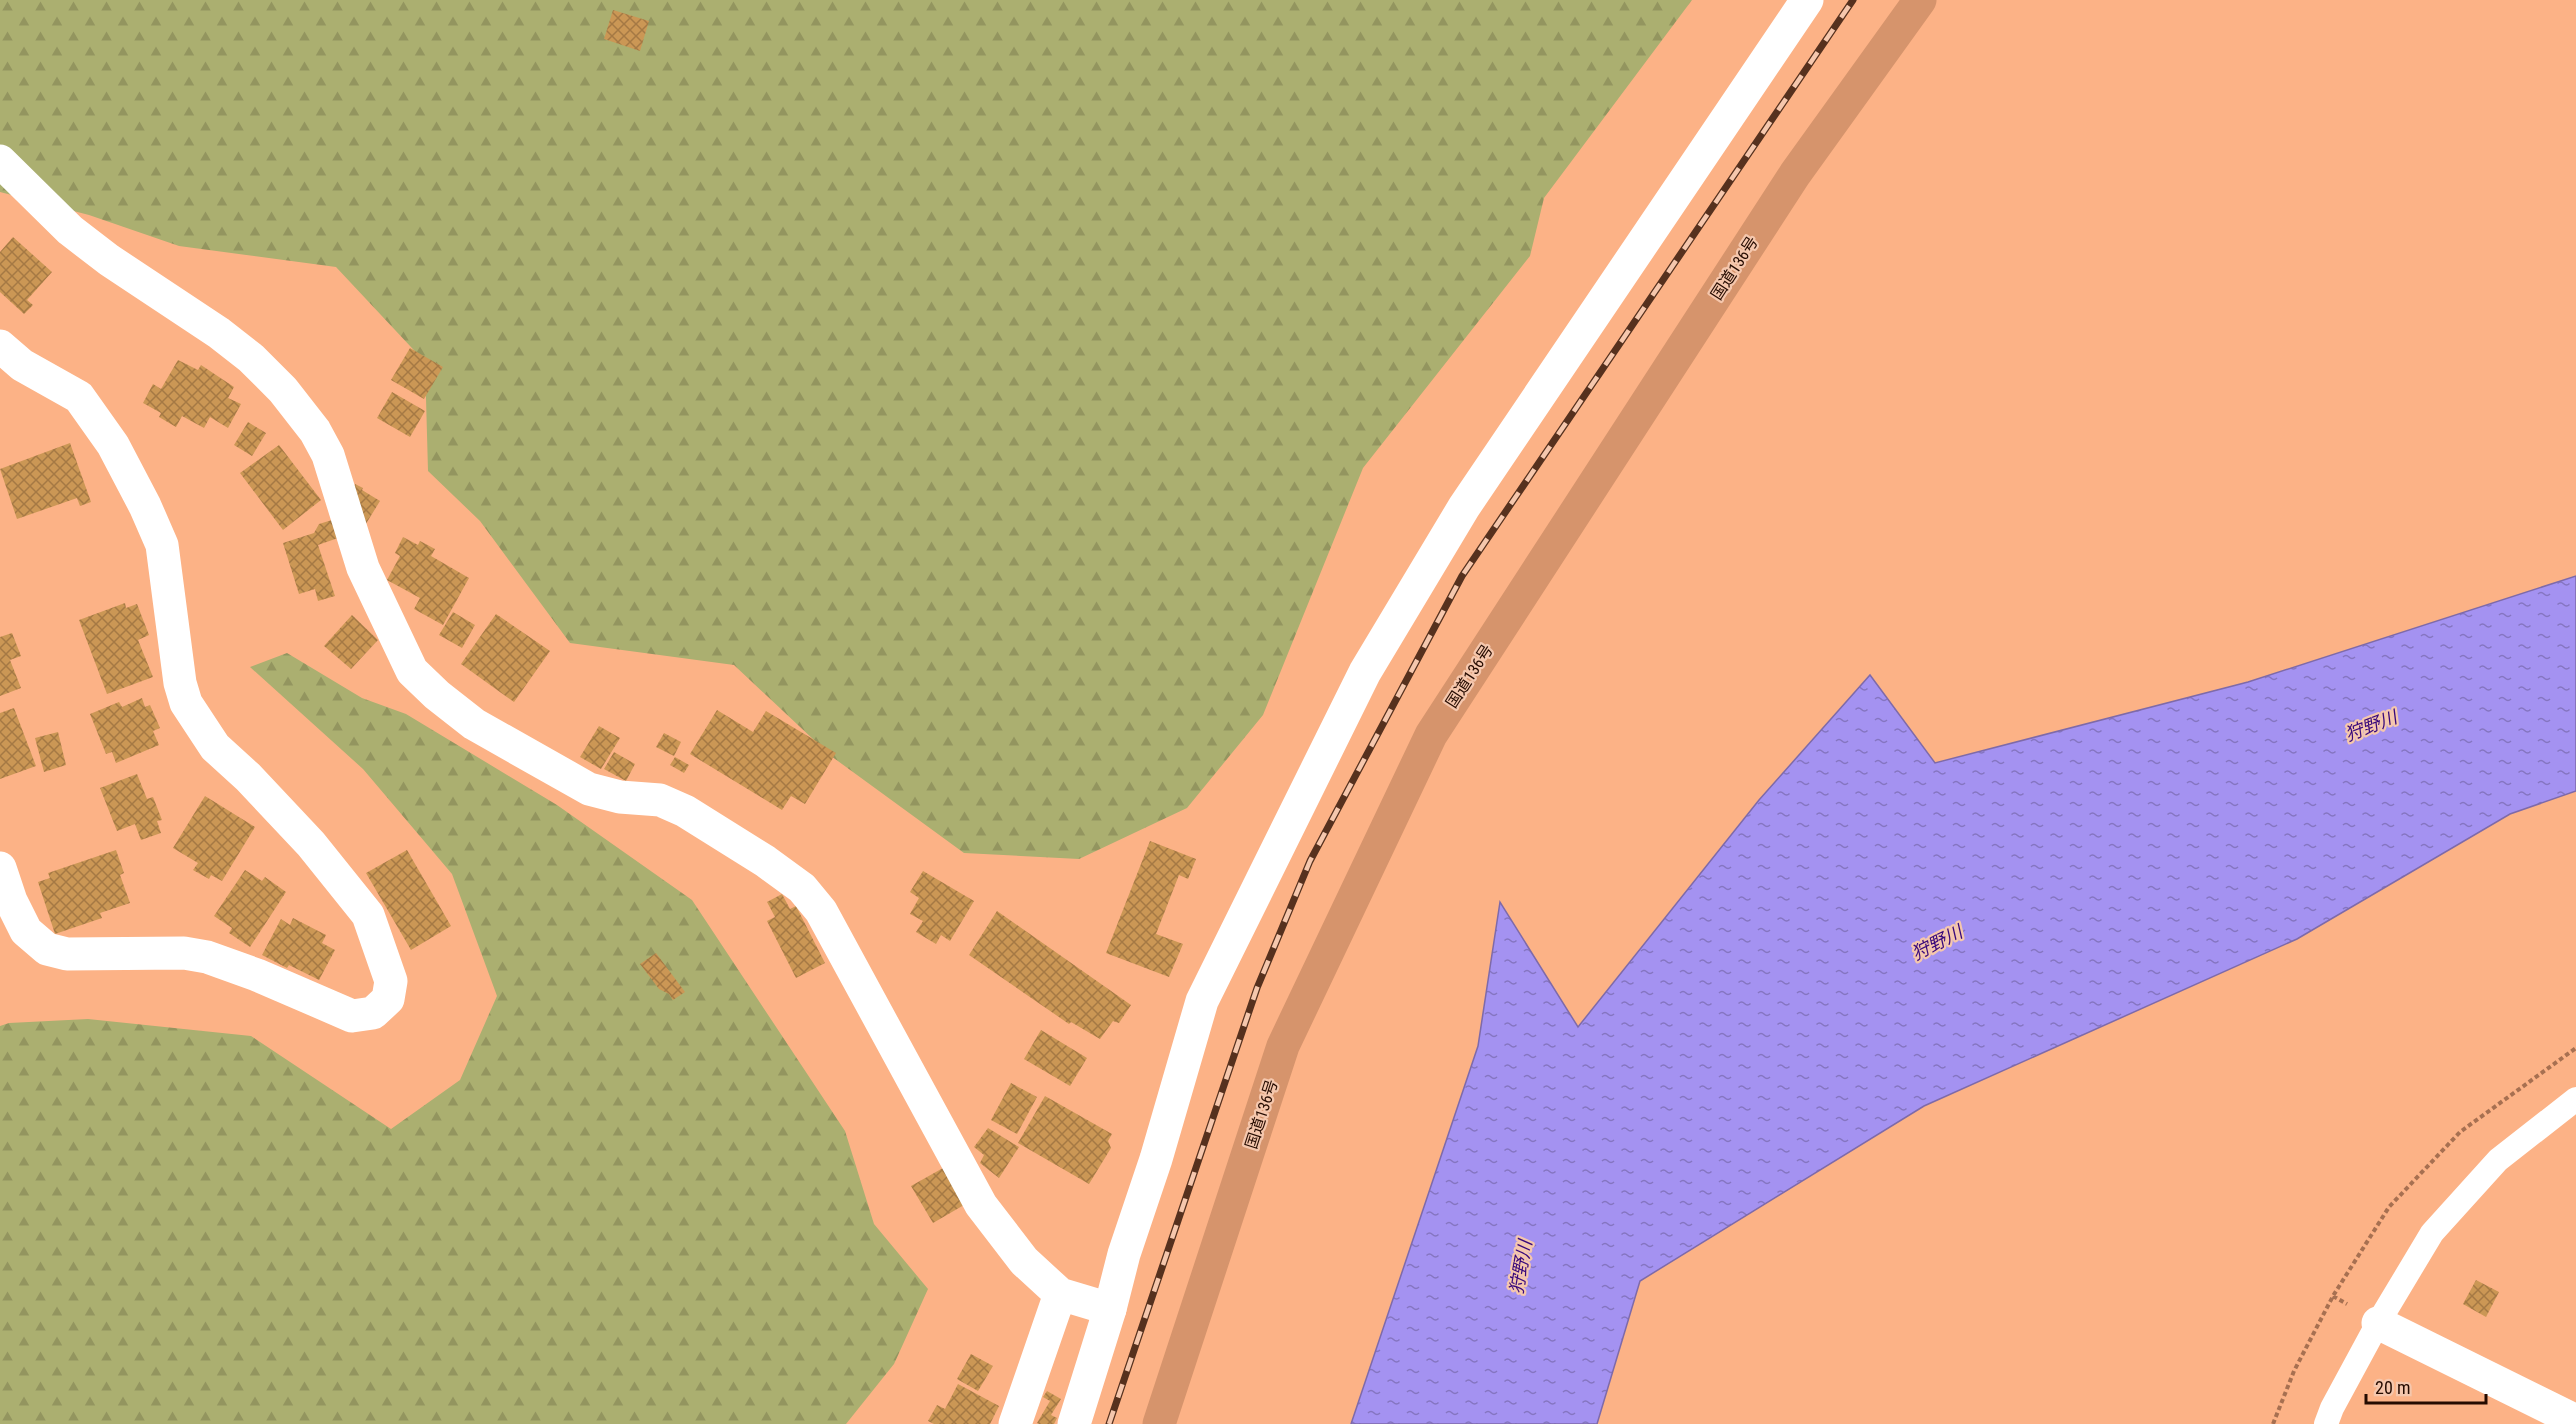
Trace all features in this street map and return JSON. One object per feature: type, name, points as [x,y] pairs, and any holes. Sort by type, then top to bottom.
[{"type":"highway","name":"国道136号","points":[[1159,1424],[1283,1046],[1431,735],[1795,174],[1920,0]]},
{"type":"street","points":[[1074,1424],[1202,1001],[1365,672],[1464,507],[1807,0]]},
{"type":"street","points":[[0,161],[70,230],[109,260],[219,333],[283,390],[315,431],[328,455],[363,568],[412,671],[437,695],[474,724],[589,789],[620,797],[660,800],[685,811],[765,861],[802,888],[821,911],[981,1206],[1024,1261],[1060,1294],[1110,1308]]},
{"type":"street","points":[[0,346],[22,365],[79,397],[113,445],[145,506],[162,545],[180,683],[186,703],[215,747],[248,777],[311,844],[368,915],[391,981],[388,999],[373,1013],[352,1016],[266,979],[207,957],[184,954],[67,954],[47,949],[26,931],[11,901],[0,868]]},
{"type":"street","points":[[1015,1424],[1060,1294]]},
{"type":"street","points":[[2378,1323],[2576,1421]]},
{"type":"lane","points":[[2326,1424],[2332,1408],[2378,1323],[2432,1233],[2498,1160],[2576,1099]]},
{"type":"green space","points":[[0,0],[1692,0],[1544,198],[1530,256],[1363,468],[1263,715],[1187,808],[1079,859],[964,853],[831,756],[734,665],[570,643],[480,521],[428,471],[425,362],[336,267],[179,246],[89,215],[0,192]]},
{"type":"green space","points":[[287,653],[362,698],[406,714],[557,805],[692,900],[845,1131],[874,1224],[928,1289],[894,1364],[846,1424],[0,1424],[0,1026],[9,1023],[88,1019],[251,1036],[391,1129],[460,1080],[497,996],[452,874],[363,769],[250,667]]},
{"type":"water","name":"狩野川","points":[[2576,576],[2576,791],[2510,814],[2297,939],[1924,1106],[1640,1281],[1597,1424],[1351,1424],[1478,1046],[1500,902],[1578,1027],[1759,800],[1870,675],[1935,763],[2248,682]]},
{"type":"building","points":[[613,10],[649,21],[640,51],[604,39]]},
{"type":"building","points":[[13,237],[52,272],[27,300],[33,305],[24,314],[0,292],[0,252]]},
{"type":"building","points":[[410,348],[443,367],[424,399],[391,380]]},
{"type":"building","points":[[178,360],[198,370],[201,365],[234,387],[228,398],[241,404],[228,428],[210,417],[204,428],[182,416],[176,427],[159,417],[161,413],[143,403],[153,384],[161,389]]},
{"type":"building","points":[[392,392],[425,411],[410,437],[377,418]]},
{"type":"building","points":[[248,422],[266,433],[252,456],[234,445]]},
{"type":"building","points":[[70,443],[91,502],[80,506],[77,498],[17,519],[0,469]]},
{"type":"building","points":[[279,445],[321,500],[283,530],[240,473]]},
{"type":"building","points":[[355,484],[380,501],[364,527],[351,493]]},
{"type":"building","points":[[332,520],[338,538],[318,545],[335,596],[318,601],[315,589],[299,594],[283,543],[314,533],[319,524]]},
{"type":"building","points":[[403,537],[418,545],[420,541],[435,549],[431,556],[469,578],[443,625],[414,609],[420,598],[387,580],[400,556],[395,553]]},
{"type":"building","points":[[125,603],[126,608],[137,604],[149,635],[138,640],[153,677],[107,694],[79,620]]},
{"type":"building","points":[[453,612],[475,625],[462,648],[439,635]]},
{"type":"building","points":[[496,614],[550,651],[514,702],[461,664]]},
{"type":"building","points":[[352,615],[378,640],[351,669],[324,646]]},
{"type":"building","points":[[12,633],[21,656],[10,660],[21,688],[0,696],[0,637]]},
{"type":"building","points":[[142,698],[145,707],[150,705],[160,728],[153,731],[159,745],[116,763],[112,752],[106,754],[90,714],[119,702],[122,707]]},
{"type":"building","points":[[14,708],[36,766],[0,779],[0,713]]},
{"type":"building","points":[[717,710],[753,732],[766,711],[836,753],[805,804],[791,796],[782,810],[690,754]]},
{"type":"building","points":[[599,726],[620,738],[601,769],[580,757]]},
{"type":"building","points":[[58,732],[66,765],[44,772],[35,738]]},
{"type":"building","points":[[664,733],[681,742],[674,756],[656,747]]},
{"type":"building","points":[[614,752],[635,764],[626,781],[604,769]]},
{"type":"building","points":[[675,757],[689,765],[684,773],[670,765]]},
{"type":"building","points":[[137,774],[147,799],[153,797],[162,820],[157,821],[161,833],[141,840],[135,824],[117,831],[100,788]]},
{"type":"building","points":[[205,796],[255,827],[222,881],[211,875],[209,879],[193,870],[198,863],[173,848]]},
{"type":"building","points":[[1150,841],[1196,859],[1188,879],[1179,875],[1156,934],[1183,944],[1169,977],[1106,953]]},
{"type":"building","points":[[116,850],[124,873],[120,875],[130,903],[100,913],[102,918],[55,934],[38,882],[50,878],[48,873]]},
{"type":"building","points":[[407,850],[451,926],[411,950],[366,873]]},
{"type":"building","points":[[245,870],[262,881],[265,877],[286,892],[250,947],[229,933],[232,928],[214,916]]},
{"type":"building","points":[[923,871],[974,901],[950,941],[941,935],[936,944],[916,932],[923,921],[910,914],[919,898],[910,892]]},
{"type":"building","points":[[782,894],[790,909],[796,906],[825,963],[796,978],[767,921],[775,917],[767,902]]},
{"type":"building","points":[[997,911],[1131,1005],[1119,1023],[1113,1021],[1100,1039],[1071,1022],[1069,1024],[969,955]]},
{"type":"building","points":[[293,918],[326,935],[322,943],[335,950],[319,980],[289,965],[287,968],[262,955],[281,919],[290,925]]},
{"type":"building","points":[[656,953],[685,992],[673,1000],[669,994],[659,989],[640,964]]},
{"type":"building","points":[[1041,1030],[1087,1058],[1070,1086],[1024,1059]]},
{"type":"building","points":[[1011,1083],[1037,1097],[1017,1134],[991,1120]]},
{"type":"building","points":[[1045,1096],[1112,1134],[1108,1141],[1111,1148],[1089,1184],[1018,1143]]},
{"type":"building","points":[[988,1128],[1019,1147],[999,1178],[980,1163],[984,1155],[974,1147]]},
{"type":"building","points":[[943,1168],[964,1205],[933,1223],[911,1186]]},
{"type":"building","points":[[2476,1280],[2499,1292],[2486,1317],[2463,1304]]},
{"type":"building","points":[[971,1354],[993,1366],[978,1391],[957,1379]]},
{"type":"building","points":[[958,1384],[999,1406],[990,1424],[934,1424],[928,1421],[937,1405],[945,1409]]},
{"type":"building","points":[[1047,1391],[1061,1399],[1051,1415],[1057,1418],[1054,1424],[1039,1424],[1037,1423],[1050,1401],[1043,1397]]},
{"type":"railway","points":[[1109,1424],[1257,988],[1310,861],[1462,576],[1853,0]]}]
